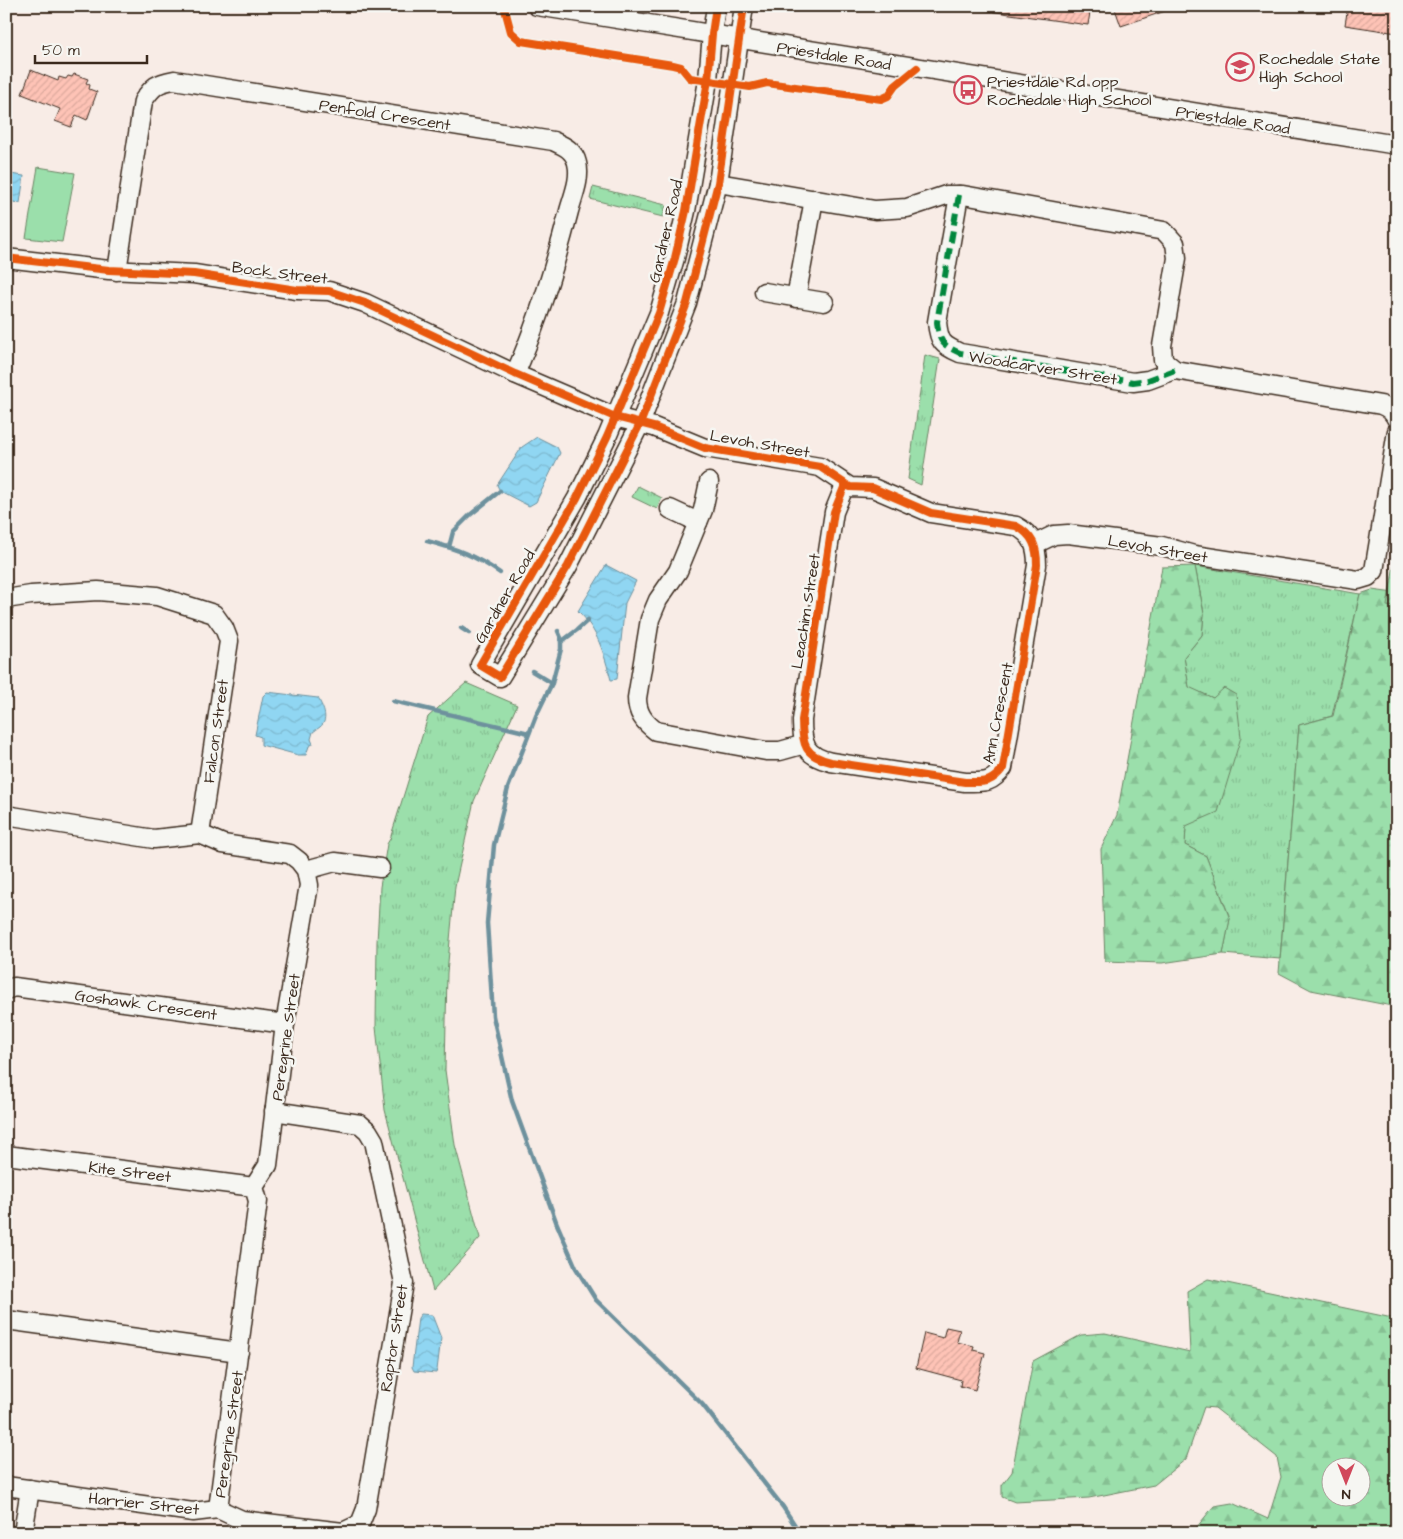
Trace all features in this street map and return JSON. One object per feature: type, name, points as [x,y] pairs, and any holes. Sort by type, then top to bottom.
[{"type":"street","name":"Priestdale Road","points":[[537,6],[1397,145]]},
{"type":"street","name":"Gardner Road","points":[[716,6],[706,89],[686,210],[675,258],[659,313],[615,417],[577,498],[480,666],[500,677],[568,566],[640,424],[687,303],[718,183],[744,6]]},
{"type":"street","name":"Penfold Crescent","points":[[117,271],[143,101],[150,90],[159,83],[174,80],[553,141],[566,147],[573,154],[577,164],[578,175],[564,233],[515,374]]},
{"type":"street","points":[[718,183],[876,210],[907,208],[946,195],[958,195],[1164,231],[1175,243],[1177,258],[1162,346],[1163,360],[1174,370],[1381,405],[1388,407],[1394,413],[1397,420]]},
{"type":"street","name":"Woodcarver Street","points":[[958,195],[937,322],[939,335],[944,345],[960,354],[1133,382],[1148,380],[1174,370]]},
{"type":"street","points":[[796,298],[814,199]]},
{"type":"street","name":"Bock Street","points":[[6,258],[117,271],[194,274],[297,290],[329,291],[365,303],[515,374],[615,417]]},
{"type":"street","points":[[764,292],[824,302]]},
{"type":"street","name":"Levoh Street","points":[[615,417],[654,427],[705,448],[820,467],[845,485],[873,488],[931,513],[1016,526],[1025,530],[1034,540],[1035,544],[1054,535],[1068,534],[1162,546],[1194,555],[1358,580],[1368,577],[1374,571],[1397,432]]},
{"type":"street","points":[[709,482],[706,500],[678,571],[658,600],[650,620],[637,708],[648,725],[656,731],[766,751],[805,744]]},
{"type":"street","name":"Leachim Street","points":[[805,744],[802,734],[802,720],[834,512],[845,485]]},
{"type":"street","points":[[670,509],[698,522]]},
{"type":"street","name":"Ann Crescent","points":[[805,744],[812,755],[831,762],[965,782],[987,782],[997,777],[1003,768],[1037,565],[1035,544]]},
{"type":"street","name":"Falcon Street","points":[[6,599],[31,595],[98,591],[140,594],[166,599],[214,614],[224,628],[229,641],[200,834]]},
{"type":"street","points":[[6,814],[154,839],[200,834],[223,844],[290,854],[306,870],[335,862],[380,868]]},
{"type":"street","name":"Peregrine Street","points":[[218,1508],[258,1201],[254,1187],[268,1166],[285,1024],[309,885],[306,870]]},
{"type":"street","name":"Goshawk Crescent","points":[[6,990],[14,987],[285,1024]]},
{"type":"street","name":"Raptor Street","points":[[274,1111],[360,1124],[368,1131],[374,1141],[404,1283],[366,1509],[365,1529]]},
{"type":"street","name":"Kite Street","points":[[6,1155],[254,1187]]},
{"type":"street","points":[[6,1320],[239,1352]]},
{"type":"street","name":"Harrier Street","points":[[6,1486],[193,1512],[218,1508],[242,1520],[343,1532],[365,1529]]},
{"type":"street","points":[[23,1533],[30,1489]]},
{"type":"green space","points":[[38,167],[75,173],[62,242],[26,238]]},
{"type":"green space","points":[[593,187],[666,205],[663,217],[590,199]]},
{"type":"green space","points":[[925,355],[940,359],[921,485],[908,479]]},
{"type":"green space","points":[[638,486],[662,498],[657,509],[632,497]]},
{"type":"green space","points":[[1397,547],[1397,607],[1387,606]]},
{"type":"green space","points":[[1195,566],[1360,594],[1332,716],[1299,725],[1280,959],[1223,954],[1230,918],[1206,856],[1185,845],[1186,826],[1213,698],[1189,688],[1184,657],[1202,635],[1204,614]]},
{"type":"green space","points":[[1195,566],[1204,614],[1202,635],[1184,657],[1189,687],[1213,698],[1224,688],[1236,695],[1241,737],[1218,812],[1186,826],[1185,845],[1206,856],[1230,919],[1223,954],[1162,963],[1105,961],[1101,849],[1117,815],[1162,567]]},
{"type":"green space","points":[[1372,590],[1394,593],[1397,591],[1397,1007],[1311,990],[1279,973],[1299,725],[1333,716],[1360,594]]},
{"type":"green space","points":[[466,683],[517,705],[474,801],[455,886],[447,973],[445,1070],[455,1145],[480,1238],[433,1291],[385,1110],[376,1027],[377,942],[380,887],[387,844],[428,717]]},
{"type":"green space","points":[[1208,1279],[1397,1319],[1397,1533],[1192,1533],[1214,1506],[1232,1503],[1268,1519],[1281,1477],[1277,1457],[1215,1408],[1204,1407],[1186,1459],[1154,1485],[1089,1498],[1015,1502],[1002,1497],[1002,1485],[1012,1472],[1033,1361],[1081,1335],[1105,1333],[1190,1352],[1187,1291]]},
{"type":"water","points":[[10,174],[24,176],[20,203],[7,201],[11,179],[9,179]]},
{"type":"water","points":[[537,437],[557,447],[560,453],[536,502],[529,506],[500,491],[497,485],[522,447]]},
{"type":"water","points":[[606,565],[636,581],[625,603],[617,679],[611,680],[603,652],[595,634],[591,626],[578,611]]},
{"type":"water","points":[[267,692],[318,698],[325,716],[323,724],[313,732],[311,739],[313,744],[309,746],[306,755],[298,755],[261,745],[261,737],[255,735],[263,696]]},
{"type":"water","points":[[421,1314],[432,1315],[441,1338],[436,1373],[414,1371],[412,1367],[418,1318]]},
{"type":"building","points":[[983,6],[1091,6],[1088,25],[982,10]]},
{"type":"building","points":[[1114,6],[1180,6],[1121,26]]},
{"type":"building","points":[[1348,6],[1397,6],[1397,33],[1345,25]]},
{"type":"building","points":[[31,70],[58,81],[59,77],[66,79],[74,74],[88,79],[86,83],[90,85],[89,89],[97,92],[87,120],[76,115],[71,127],[55,121],[60,109],[22,94]]},
{"type":"building","points":[[946,1327],[960,1330],[957,1342],[974,1346],[973,1350],[985,1353],[975,1390],[960,1386],[961,1380],[916,1368],[924,1333],[943,1338]]},
{"type":"waterway","points":[[449,547],[453,532],[470,515],[500,491]]},
{"type":"waterway","points":[[427,541],[465,553],[500,573]]},
{"type":"waterway","points":[[561,642],[588,620]]},
{"type":"waterway","points":[[461,628],[469,633]]},
{"type":"waterway","points":[[558,631],[561,638],[561,649],[552,683],[536,716],[508,788],[494,845],[487,923],[493,1016],[512,1101],[557,1224],[576,1268],[596,1300],[702,1404],[783,1507],[800,1533]]},
{"type":"waterway","points":[[532,671],[552,683]]},
{"type":"waterway","points":[[393,701],[529,733]]},
{"type":"marked path","points":[[959,195],[937,322],[940,338],[945,345],[960,353],[1133,382],[1148,380],[1175,370]]},
{"type":"cycle path","points":[[504,6],[511,32],[521,41],[673,65],[681,67],[690,78],[750,87],[767,83],[881,99],[888,96],[895,86],[917,68]]},
{"type":"cycle path","points":[[716,6],[708,80],[686,211],[659,313],[607,437],[577,498],[480,665],[500,677],[568,566],[640,424],[687,303],[718,183],[744,6]]},
{"type":"cycle path","points":[[6,258],[109,270],[194,274],[297,290],[329,291],[365,303],[515,374],[615,417],[654,427],[705,448],[820,467],[850,487],[873,488],[931,513],[1016,526],[1026,533],[1033,542],[1037,565],[1003,768],[995,777],[987,781],[965,782],[831,762],[810,753],[804,743],[802,720],[834,512],[845,485]]},
{"type":"place","name":"Rochedale State High School","points":[[1240,67]]},
{"type":"place","name":"Priestdale Rd opp Rochedale High School","points":[[968,90]]}]
